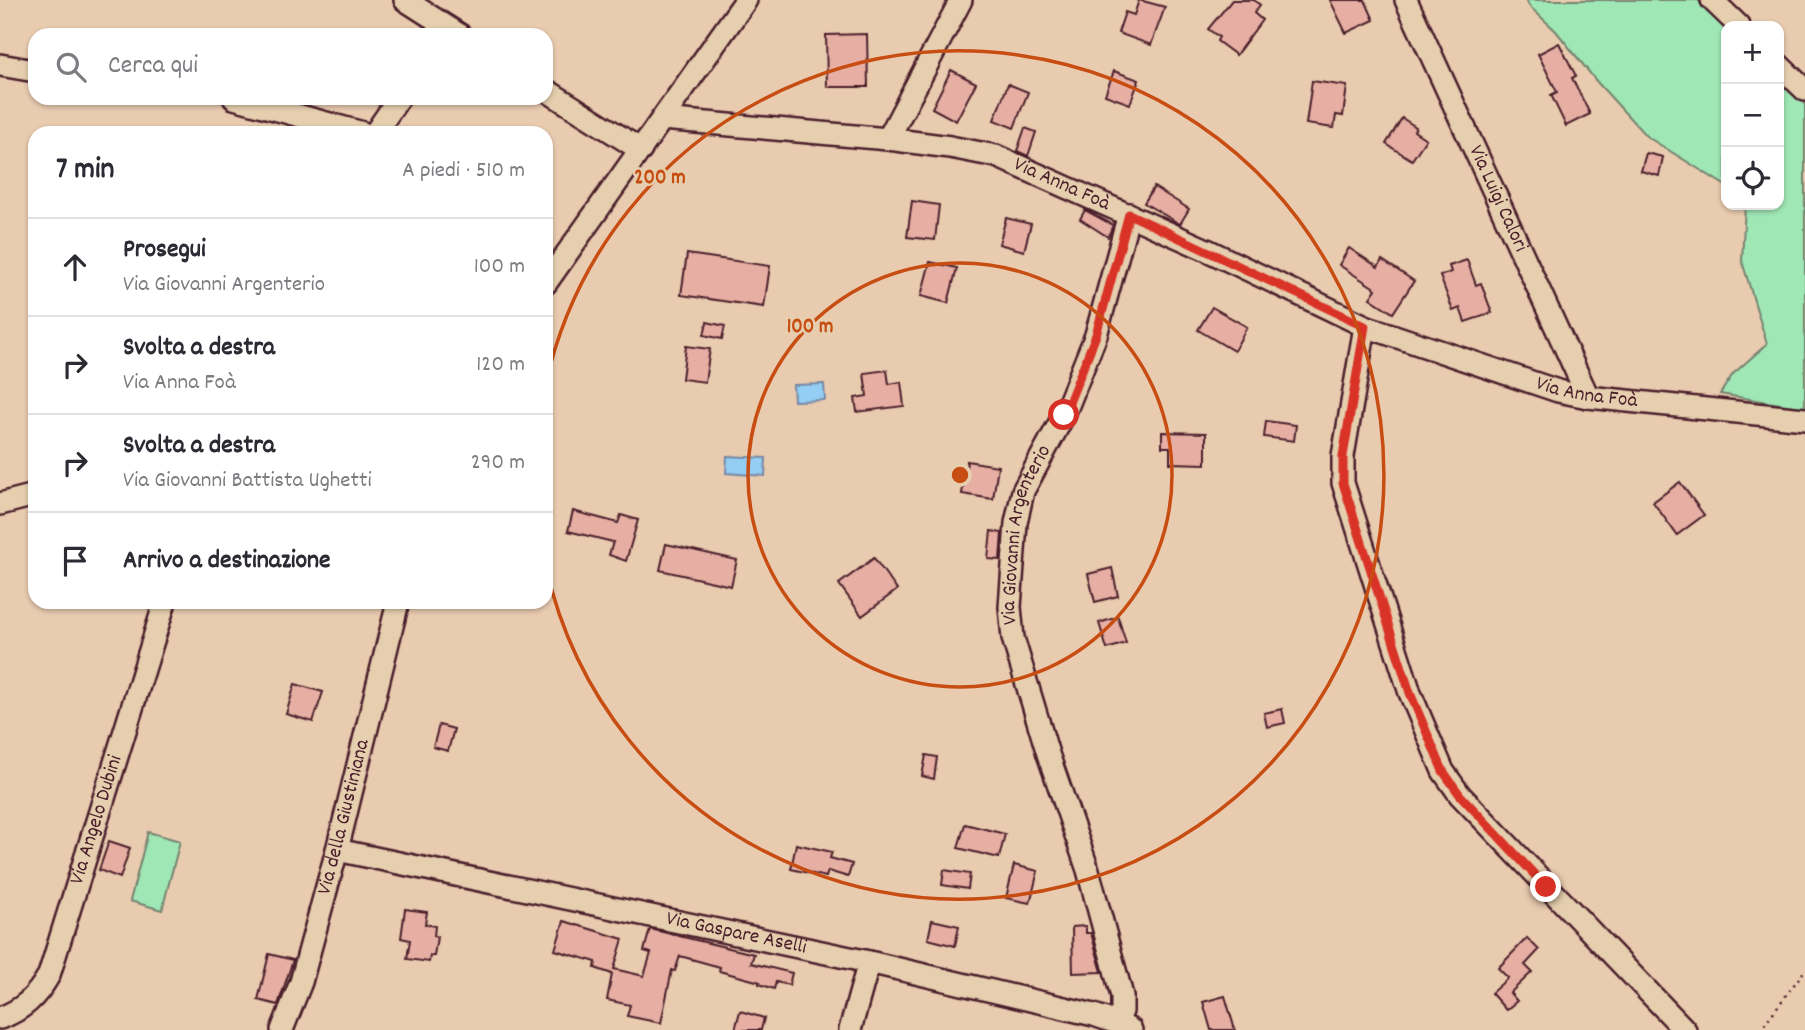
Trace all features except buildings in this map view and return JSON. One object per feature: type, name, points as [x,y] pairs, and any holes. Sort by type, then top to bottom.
[{"type":"street","points":[[405,0],[444,28]]},
{"type":"street","points":[[553,273],[746,0]]},
{"type":"street","points":[[888,139],[961,0]]},
{"type":"street","name":"Via Luigi Calori","points":[[1406,0],[1588,397]]},
{"type":"street","points":[[1712,0],[1734,21]]},
{"type":"street","points":[[0,65],[28,70]]},
{"type":"street","points":[[1784,70],[1805,90]]},
{"type":"street","points":[[553,94],[640,150]]},
{"type":"street","points":[[265,105],[338,126]]},
{"type":"street","points":[[380,126],[394,105]]},
{"type":"street","name":"Via Anna Foà","points":[[662,119],[888,139],[996,156],[1129,214],[1365,326],[1558,391],[1588,397],[1805,419]]},
{"type":"street","name":"Via Giovanni Argenterio","points":[[1124,1026],[1122,996],[1088,870],[1048,754],[1013,638],[1010,607],[1020,503],[1027,481],[1064,415],[1096,335],[1129,214]]},
{"type":"street","points":[[1365,326],[1343,456],[1343,483],[1410,693],[1443,771],[1460,795],[1685,1030]]},
{"type":"street","points":[[0,504],[28,497]]},
{"type":"street","name":"Via Angelo Dubini","points":[[0,1018],[24,1006],[35,996],[49,975],[163,609]]},
{"type":"street","name":"Via della Giustiniana","points":[[282,1030],[301,982],[337,850],[396,609]]},
{"type":"street","name":"Via Gaspare Aselli","points":[[337,850],[869,962],[1094,1015],[1124,1026]]},
{"type":"street","points":[[850,1030],[869,962]]},
{"type":"path","points":[[1760,1030],[1805,970]]},
{"type":"green space","points":[[1526,0],[1698,0],[1721,23],[1721,183],[1646,136],[1556,31]]},
{"type":"green space","points":[[1784,78],[1805,93],[1805,408],[1720,394],[1733,374],[1767,344],[1742,261],[1745,210],[1784,210]]},
{"type":"green space","points":[[148,832],[180,841],[162,910],[130,901]]},
{"type":"water","points":[[824,384],[825,400],[794,401],[793,385]]},
{"type":"water","points":[[727,456],[766,458],[765,476],[726,473]]},
{"type":"route","points":[[1064,415],[1096,335],[1129,214],[1365,326],[1343,456],[1343,483],[1410,693],[1443,771],[1460,795],[1546,887]]}]
